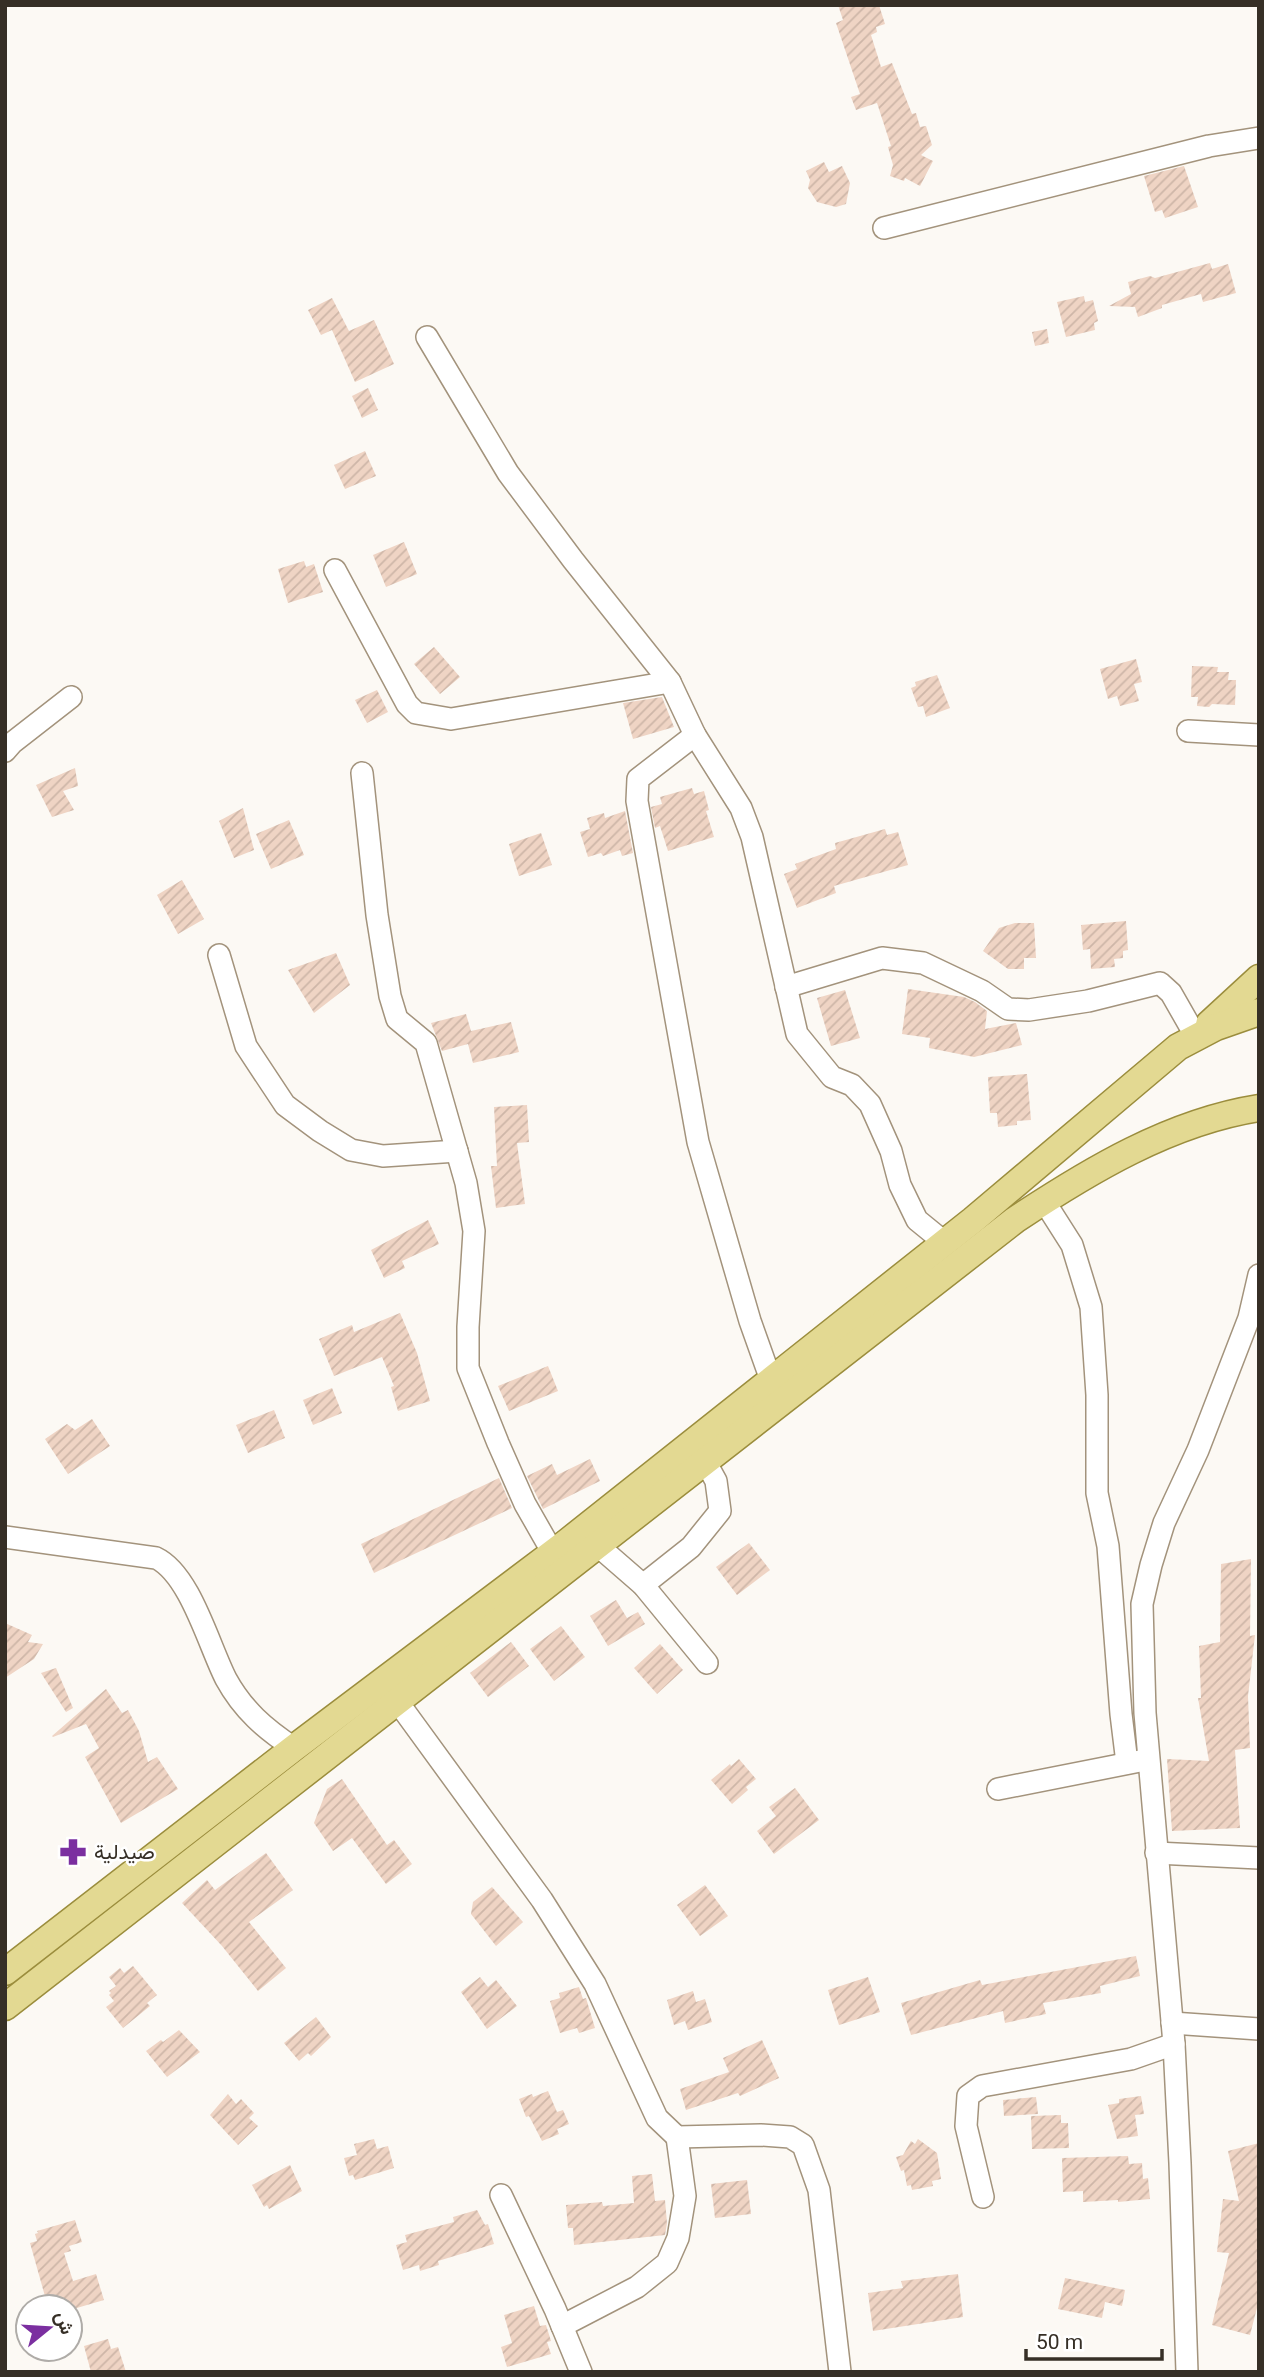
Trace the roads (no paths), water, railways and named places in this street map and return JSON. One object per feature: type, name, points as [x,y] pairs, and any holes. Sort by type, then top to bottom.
[{"type":"main road","points":[[5,2007],[705,1461],[981,1229],[1186,1041],[1225,1011],[1259,978]]},
{"type":"main road","points":[[1186,1041],[1259,1012]]},
{"type":"main road","points":[[5,1972],[553,1552],[944,1242],[1044,1201],[1162,1136],[1219,1116],[1257,1109]]},
{"type":"street","points":[[884,228],[1209,146],[1259,138]]},
{"type":"street","points":[[427,337],[508,473],[670,682],[695,735],[741,808],[752,837],[797,1034],[832,1077],[852,1085],[870,1104],[891,1151],[900,1185],[917,1220],[944,1242]]},
{"type":"street","points":[[335,570],[407,704],[416,713],[451,719],[670,682]]},
{"type":"street","points":[[5,751],[71,697]]},
{"type":"street","points":[[1188,731],[1259,735]]},
{"type":"street","points":[[695,735],[638,779],[637,801],[698,1142],[750,1321],[771,1380]]},
{"type":"street","points":[[362,773],[377,915],[390,996],[397,1019],[426,1043],[466,1183],[474,1231],[468,1368],[520,1492],[553,1552]]},
{"type":"street","points":[[219,954],[246,1046],[285,1105],[351,1150],[383,1156],[457,1151]]},
{"type":"street","points":[[786,986],[882,958],[923,963],[982,991],[1008,1009],[1029,1010],[1088,1001],[1160,983],[1171,993],[1186,1041]]},
{"type":"street","points":[[1044,1201],[1072,1245],[1091,1307],[1097,1395],[1097,1493],[1108,1546],[1127,1763]]},
{"type":"street","points":[[1187,2372],[1181,2163],[1174,2044],[1145,1713],[1142,1604],[1164,1523],[1198,1450],[1249,1318],[1259,1275]]},
{"type":"street","points":[[643,1585],[691,1547],[720,1510],[716,1481],[705,1461]]},
{"type":"street","points":[[5,1537],[156,1558],[164,1562],[172,1569],[192,1602],[226,1678],[239,1700],[267,1730],[294,1748]]},
{"type":"street","points":[[597,1545],[643,1585],[707,1662]]},
{"type":"street","points":[[397,1701],[542,1900],[595,1984],[657,2118],[677,2137],[685,2196],[678,2238],[667,2263],[637,2287],[562,2326]]},
{"type":"street","points":[[998,1790],[1149,1760]]},
{"type":"street","points":[[1156,1853],[1259,1858]]},
{"type":"street","points":[[1172,2023],[1259,2029]]},
{"type":"street","points":[[983,2197],[967,2126],[968,2096],[982,2086],[1132,2059],[1174,2044]]},
{"type":"street","points":[[677,2137],[761,2134],[790,2137],[803,2145],[819,2190],[840,2372]]},
{"type":"street","points":[[501,2194],[562,2326],[580,2372]]},
{"type":"place","name":"صيدلية","points":[[73,1852]]}]
